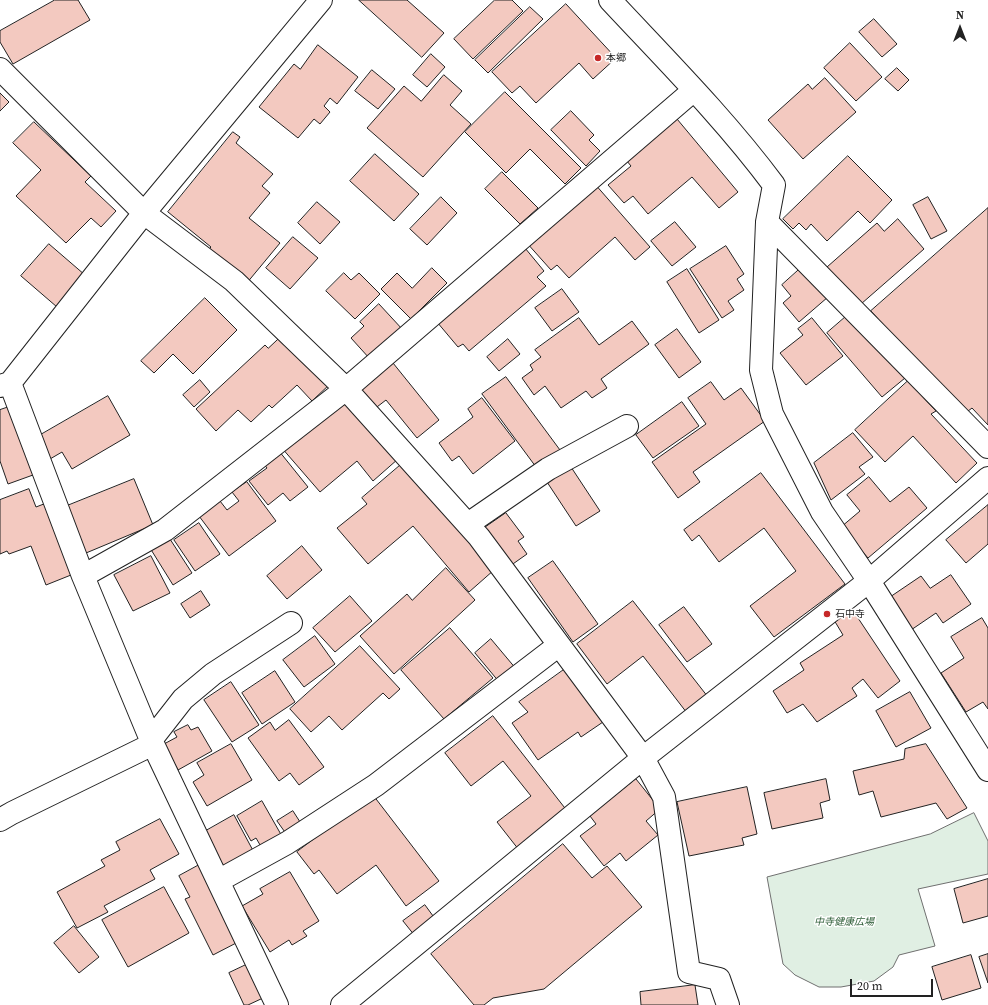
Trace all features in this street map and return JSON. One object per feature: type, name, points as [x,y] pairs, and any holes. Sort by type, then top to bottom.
[{"type":"street","points":[[277,1005],[152,742],[5,384],[144,213],[321,0]]},
{"type":"street","points":[[610,0],[694,90],[755,160],[774,185],[767,222],[761,370],[772,414],[822,512],[869,581],[988,770]]},
{"type":"street","points":[[0,69],[144,213],[234,281],[346,389],[479,537],[643,758],[664,796],[689,972],[718,979],[728,1005]]},
{"type":"street","points":[[83,576],[164,530],[346,389],[694,90]]},
{"type":"street","points":[[767,222],[988,447]]},
{"type":"street","points":[[468,524],[548,469],[627,426]]},
{"type":"street","points":[[342,1005],[643,758],[869,581],[988,478]]},
{"type":"street","points":[[0,820],[152,742],[183,699],[213,674],[291,623]]},
{"type":"street","points":[[218,881],[287,843],[376,785],[559,645]]},
{"type":"green space","name":"中寺健康広場","points":[[974,813],[988,841],[988,874],[918,889],[935,946],[899,955],[893,967],[874,981],[841,987],[819,987],[795,975],[783,964],[767,877],[930,834]]},
{"type":"building","points":[[55,0],[78,0],[90,20],[13,64],[0,42],[0,31]]},
{"type":"building","points":[[359,0],[407,0],[444,33],[422,57]]},
{"type":"building","points":[[495,0],[512,0],[523,11],[473,59],[454,39]]},
{"type":"building","points":[[566,4],[616,58],[593,79],[579,63],[536,103],[520,86],[512,93],[492,72]]},
{"type":"building","points":[[530,7],[543,19],[488,73],[475,60]]},
{"type":"building","points":[[874,19],[897,44],[882,57],[859,32]]},
{"type":"building","points":[[850,43],[882,77],[856,101],[824,68]]},
{"type":"building","points":[[318,45],[358,77],[337,104],[330,98],[324,106],[330,112],[320,124],[314,119],[298,138],[259,107],[294,64],[300,69]]},
{"type":"building","points":[[431,54],[445,67],[427,87],[413,75]]},
{"type":"building","points":[[897,68],[909,80],[898,91],[885,79]]},
{"type":"building","points":[[372,70],[395,89],[378,109],[355,91]]},
{"type":"building","points":[[444,75],[462,91],[450,105],[471,124],[423,177],[367,128],[404,86],[421,101]]},
{"type":"building","points":[[825,78],[856,112],[803,159],[768,120],[808,84],[812,89]]},
{"type":"building","points":[[505,92],[581,168],[565,184],[530,149],[506,173],[465,132]]},
{"type":"building","points":[[0,93],[9,102],[0,111]]},
{"type":"building","points":[[571,111],[594,135],[589,140],[600,151],[586,166],[551,130]]},
{"type":"building","points":[[672,113],[738,192],[719,208],[692,177],[648,214],[633,196],[624,203],[608,185],[631,166],[622,155]]},
{"type":"building","points":[[34,122],[91,176],[85,182],[116,211],[101,227],[91,218],[66,243],[16,196],[41,170],[13,143]]},
{"type":"building","points":[[233,132],[240,137],[236,143],[273,174],[262,186],[270,193],[249,218],[280,243],[246,284],[206,252],[211,247],[168,212]]},
{"type":"building","points":[[375,154],[419,194],[394,221],[350,181]]},
{"type":"building","points":[[848,156],[892,200],[870,223],[858,211],[827,241],[811,224],[806,230],[799,223],[793,229],[783,219]]},
{"type":"building","points":[[502,172],[538,208],[520,224],[485,189]]},
{"type":"building","points":[[594,183],[650,247],[635,260],[615,237],[569,278],[557,265],[551,270],[526,242]]},
{"type":"building","points":[[441,197],[457,213],[427,245],[410,229]]},
{"type":"building","points":[[928,197],[947,231],[931,239],[913,205]]},
{"type":"building","points":[[317,202],[340,222],[320,244],[298,223]]},
{"type":"building","points":[[988,208],[988,425],[972,408],[963,415],[871,311]]},
{"type":"building","points":[[898,219],[924,249],[861,304],[827,267],[877,223],[884,231]]},
{"type":"building","points":[[675,222],[696,247],[672,266],[651,241]]},
{"type":"building","points":[[293,237],[318,258],[290,289],[266,268]]},
{"type":"building","points":[[49,244],[85,275],[57,307],[21,276]]},
{"type":"building","points":[[726,246],[744,274],[737,279],[744,290],[728,301],[734,310],[722,318],[690,269]]},
{"type":"building","points":[[525,248],[544,271],[537,277],[546,286],[469,351],[463,344],[458,347],[437,322]]},
{"type":"building","points":[[802,267],[828,297],[799,322],[783,303],[791,296],[782,285]]},
{"type":"building","points":[[432,268],[447,283],[411,319],[381,289],[397,273],[412,288]]},
{"type":"building","points":[[687,269],[719,320],[699,333],[667,282]]},
{"type":"building","points":[[344,273],[351,280],[359,273],[380,294],[355,319],[326,291]]},
{"type":"building","points":[[562,289],[579,312],[552,331],[535,308]]},
{"type":"building","points":[[205,298],[237,330],[193,374],[173,354],[154,373],[141,361]]},
{"type":"building","points":[[379,304],[403,330],[370,359],[351,338],[364,326],[360,322]]},
{"type":"building","points":[[849,314],[905,378],[882,397],[827,333]]},
{"type":"building","points":[[579,318],[599,345],[632,321],[649,344],[601,379],[607,388],[592,398],[586,391],[561,408],[545,386],[534,395],[522,378],[533,370],[530,365],[541,357],[535,350]]},
{"type":"building","points":[[812,318],[843,356],[806,385],[780,353],[803,335],[798,329]]},
{"type":"building","points":[[677,329],[701,362],[679,378],[655,345]]},
{"type":"building","points":[[285,333],[331,383],[312,401],[297,385],[272,408],[269,405],[251,422],[238,410],[216,431],[196,409],[265,345],[268,348]]},
{"type":"building","points":[[508,339],[520,354],[499,371],[487,357]]},
{"type":"building","points":[[393,363],[439,420],[417,438],[386,400],[373,410],[358,392]]},
{"type":"building","points":[[506,377],[560,450],[536,467],[482,394]]},
{"type":"building","points":[[200,380],[210,392],[194,407],[183,395]]},
{"type":"building","points":[[908,381],[936,411],[931,414],[977,463],[956,483],[913,436],[885,462],[855,430]]},
{"type":"building","points":[[711,382],[724,400],[741,388],[765,421],[693,472],[700,482],[678,498],[652,462],[706,424],[688,398]]},
{"type":"building","points":[[344,395],[398,459],[373,481],[357,461],[320,492],[281,447]]},
{"type":"building","points":[[108,396],[130,435],[72,469],[62,452],[50,459],[37,437]]},
{"type":"building","points":[[482,398],[515,441],[473,474],[459,456],[452,461],[439,443],[473,417],[468,409]]},
{"type":"building","points":[[682,402],[699,426],[653,458],[636,435]]},
{"type":"building","points":[[9,407],[33,475],[8,484],[0,461],[0,410]]},
{"type":"building","points":[[853,433],[873,457],[859,467],[865,474],[831,500],[814,463]]},
{"type":"building","points":[[279,451],[308,487],[290,501],[283,493],[268,505],[249,481],[267,468],[263,463]]},
{"type":"building","points":[[403,463],[494,570],[469,592],[413,526],[368,564],[337,528],[367,504],[362,498]]},
{"type":"building","points":[[571,467],[600,511],[576,526],[547,482]]},
{"type":"building","points":[[761,473],[845,584],[774,637],[750,606],[796,571],[764,528],[719,562],[699,535],[692,541],[684,530]]},
{"type":"building","points":[[869,477],[890,502],[909,487],[927,508],[868,558],[841,527],[860,511],[847,495]]},
{"type":"building","points":[[134,479],[153,525],[86,553],[62,508]]},
{"type":"building","points":[[247,482],[276,521],[229,556],[199,516],[220,501],[227,510],[239,501],[232,492]]},
{"type":"building","points":[[29,489],[36,507],[49,502],[76,573],[46,585],[31,546],[9,554],[7,551],[0,554],[0,500]]},
{"type":"building","points":[[988,505],[988,544],[966,563],[946,540]]},
{"type":"building","points":[[506,513],[524,537],[518,541],[527,554],[510,566],[483,529]]},
{"type":"building","points":[[199,523],[220,554],[195,571],[174,540]]},
{"type":"building","points":[[168,536],[192,573],[173,585],[150,548]]},
{"type":"building","points":[[302,546],[322,570],[287,599],[267,576]]},
{"type":"building","points":[[151,556],[170,593],[133,611],[114,575]]},
{"type":"building","points":[[553,561],[598,624],[573,642],[528,578]]},
{"type":"building","points":[[446,568],[475,600],[394,674],[360,636],[407,594],[412,600]]},
{"type":"building","points":[[951,575],[971,604],[943,623],[936,613],[911,630],[890,597],[921,576],[930,588]]},
{"type":"building","points":[[201,591],[210,605],[190,618],[181,604]]},
{"type":"building","points":[[350,596],[372,621],[335,652],[313,628]]},
{"type":"building","points":[[633,601],[708,697],[687,713],[643,656],[607,684],[577,644]]},
{"type":"building","points":[[850,606],[900,681],[878,698],[863,679],[852,688],[857,696],[817,722],[803,704],[787,713],[773,691],[804,670],[800,663],[843,635],[834,620]]},
{"type":"building","points":[[684,607],[712,644],[687,662],[659,625]]},
{"type":"building","points":[[982,618],[988,628],[988,709],[983,702],[966,712],[941,673],[964,658],[951,637]]},
{"type":"building","points":[[450,628],[493,678],[444,719],[401,670]]},
{"type":"building","points":[[315,636],[335,664],[304,687],[283,660]]},
{"type":"building","points":[[491,639],[517,670],[500,683],[475,653]]},
{"type":"building","points":[[360,646],[400,689],[389,699],[383,693],[342,730],[329,716],[311,732],[290,709]]},
{"type":"building","points":[[565,669],[603,722],[581,737],[578,732],[538,760],[512,723],[528,712],[519,702]]},
{"type":"building","points":[[275,671],[295,702],[262,724],[242,693]]},
{"type":"building","points":[[231,682],[259,725],[232,742],[204,700]]},
{"type":"building","points":[[910,692],[931,728],[896,747],[876,711]]},
{"type":"building","points":[[493,716],[568,812],[519,850],[497,822],[531,796],[503,761],[471,786],[445,753]]},
{"type":"building","points":[[289,720],[324,767],[299,785],[290,773],[279,781],[248,738],[270,722],[275,730]]},
{"type":"building","points":[[188,725],[191,730],[198,727],[212,751],[178,770],[164,744],[177,737],[174,732]]},
{"type":"building","points":[[231,744],[252,780],[207,806],[193,782],[204,775],[197,763]]},
{"type":"building","points":[[926,744],[967,808],[947,819],[936,803],[881,817],[873,791],[859,795],[853,771],[904,759],[905,749]]},
{"type":"building","points":[[636,779],[660,809],[646,821],[658,835],[626,861],[620,853],[604,866],[580,836],[596,824],[590,816]]},
{"type":"building","points":[[826,779],[830,800],[820,803],[823,818],[772,829],[764,793]]},
{"type":"building","points":[[747,787],[757,834],[742,838],[744,845],[689,856],[677,802]]},
{"type":"building","points":[[373,795],[439,881],[406,906],[376,865],[337,894],[319,870],[314,874],[297,852]]},
{"type":"building","points":[[262,801],[283,838],[263,850],[256,838],[251,841],[237,816]]},
{"type":"building","points":[[293,811],[302,825],[287,835],[277,821]]},
{"type":"building","points":[[234,815],[257,858],[226,873],[204,832]]},
{"type":"building","points":[[160,819],[179,854],[150,870],[155,879],[104,906],[108,912],[77,928],[57,892],[105,866],[101,860],[120,850],[116,842]]},
{"type":"building","points":[[563,844],[592,878],[607,866],[642,907],[544,989],[493,998],[484,1005],[474,1005],[431,954]]},
{"type":"building","points":[[201,864],[240,941],[213,955],[185,899],[190,897],[179,876]]},
{"type":"building","points":[[290,872],[319,921],[303,931],[307,936],[292,945],[289,940],[270,952],[242,906],[263,894],[260,889]]},
{"type":"building","points":[[988,879],[988,916],[963,923],[954,889]]},
{"type":"building","points":[[164,887],[189,933],[128,967],[102,920]]},
{"type":"building","points":[[425,905],[436,920],[415,936],[403,921]]},
{"type":"building","points":[[74,926],[99,957],[79,973],[54,943]]},
{"type":"building","points":[[988,954],[988,983],[979,957]]},
{"type":"building","points":[[971,955],[981,988],[942,1000],[932,967]]},
{"type":"building","points":[[248,964],[263,998],[248,1005],[244,1005],[229,973]]},
{"type":"building","points":[[695,985],[698,1005],[641,1005],[640,992]]},
{"type":"place","name":"本郷","points":[[598,58]]},
{"type":"place","name":"石中寺","points":[[827,614]]}]
